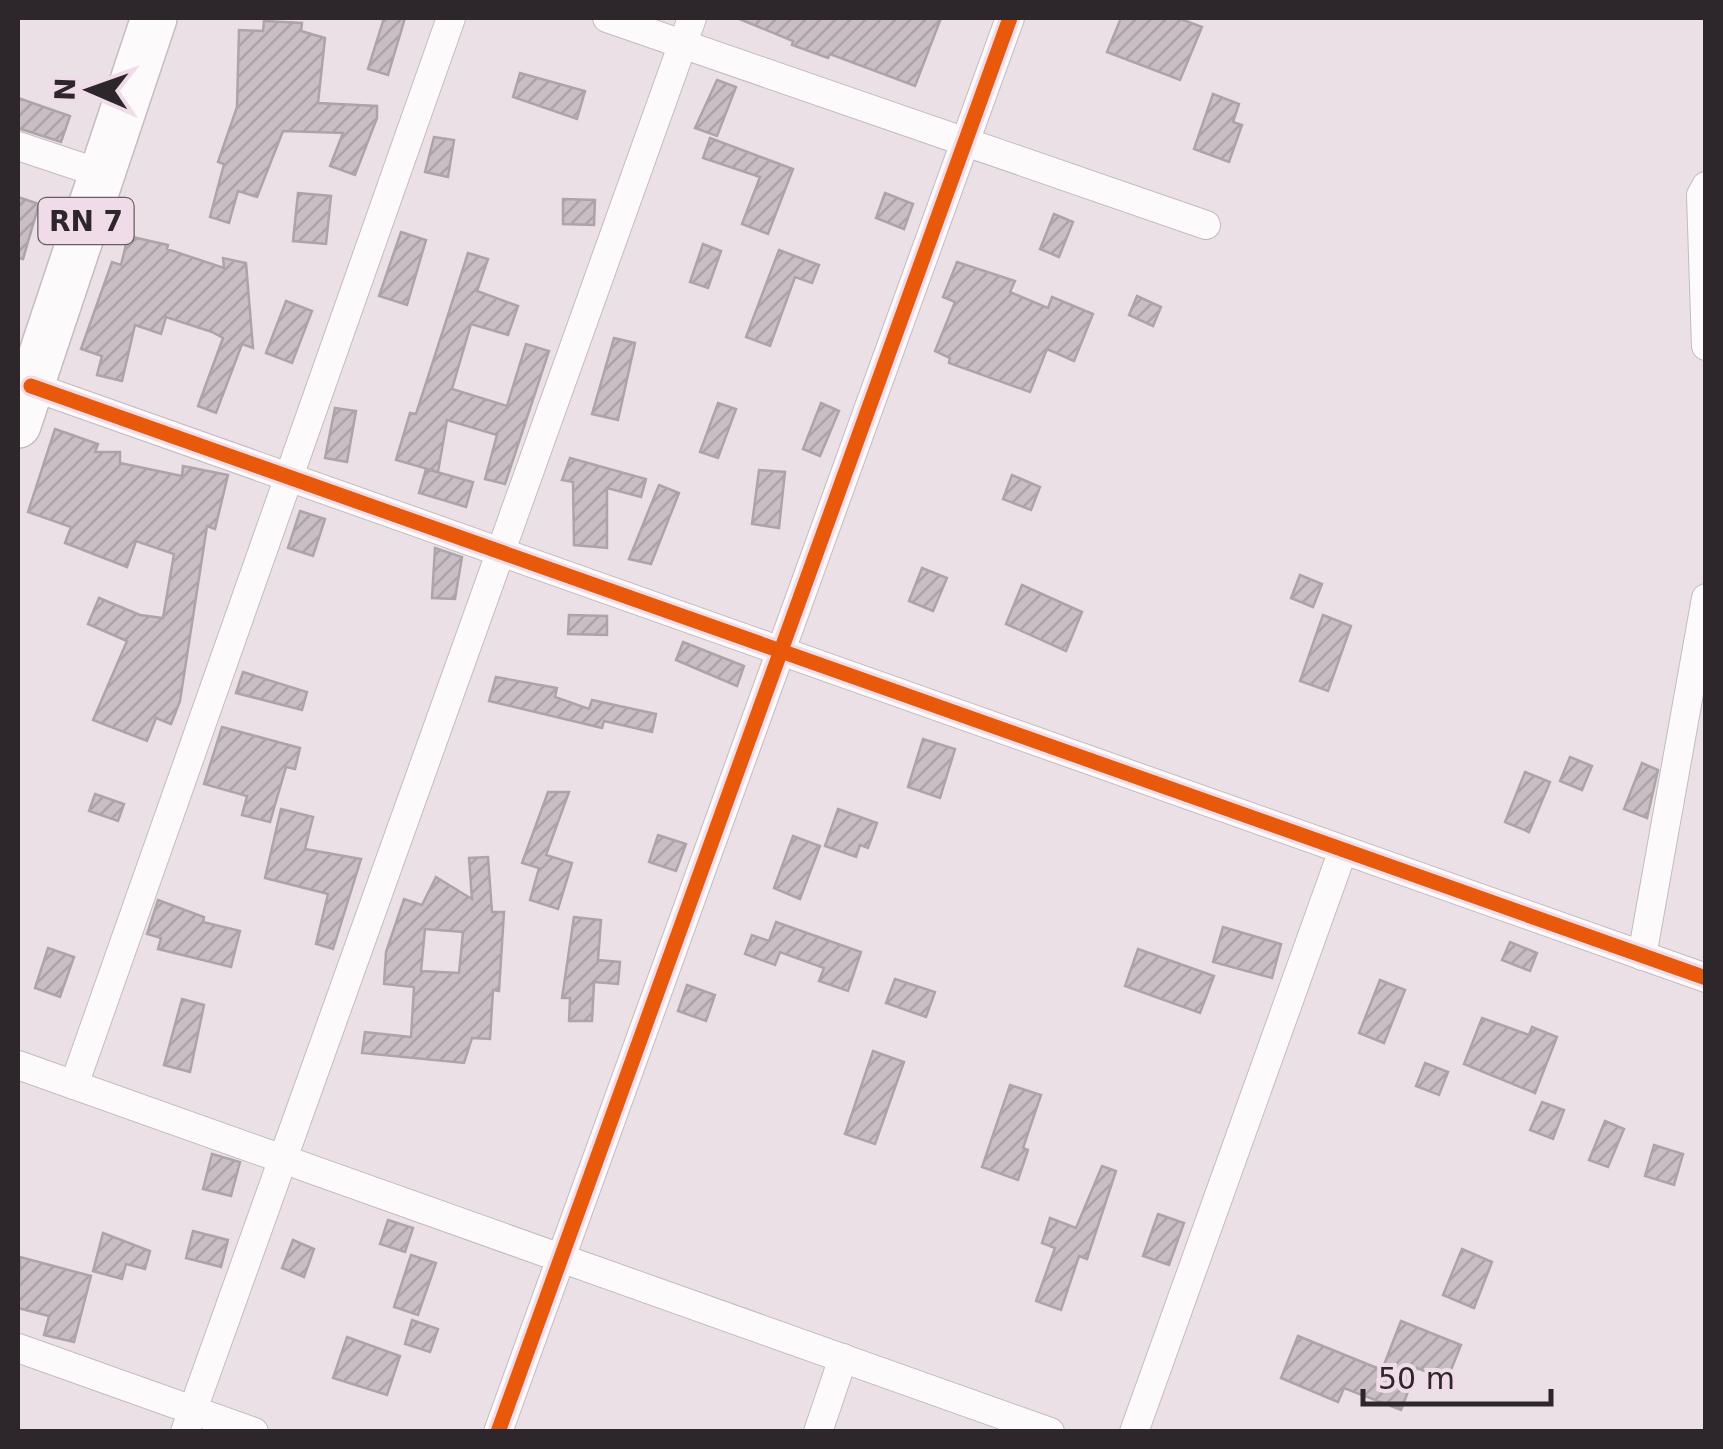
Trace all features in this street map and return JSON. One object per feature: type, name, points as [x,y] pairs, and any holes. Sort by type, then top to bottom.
[{"type":"main road","name":"RN 7","points":[[24,406],[154,18]]},
{"type":"street","points":[[74,1085],[451,18]]},
{"type":"street","points":[[607,18],[687,30],[965,142],[1206,225]]},
{"type":"street","points":[[498,1432],[1010,18]]},
{"type":"street","points":[[189,1421],[687,30]]},
{"type":"street","points":[[18,146],[102,174]]},
{"type":"street","points":[[1706,186],[1701,195],[1706,346]]},
{"type":"street","points":[[24,406],[288,478],[1706,978]]},
{"type":"street","points":[[1642,956],[1706,598]]},
{"type":"street","points":[[1134,1432],[1343,850]]},
{"type":"street","points":[[18,1065],[1050,1432]]},
{"type":"street","points":[[18,1348],[189,1421],[254,1432]]},
{"type":"street","points":[[818,1432],[844,1358]]},
{"type":"building","points":[[384,18],[405,18],[388,75],[368,69]]},
{"type":"building","points":[[737,18],[941,18],[915,86],[830,54],[828,58],[792,45],[793,41]]},
{"type":"building","points":[[1121,18],[1178,18],[1202,27],[1180,80],[1107,52]]},
{"type":"building","points":[[264,21],[302,23],[301,31],[325,38],[318,103],[377,106],[377,118],[355,175],[330,166],[343,133],[283,131],[257,197],[238,191],[229,223],[210,217],[224,164],[218,162],[237,107],[239,30],[263,31]]},
{"type":"building","points":[[520,73],[585,91],[577,119],[513,97]]},
{"type":"building","points":[[717,80],[736,87],[717,136],[695,128]]},
{"type":"building","points":[[1213,94],[1239,104],[1233,122],[1242,125],[1229,162],[1194,149]]},
{"type":"building","points":[[18,98],[70,116],[61,142],[18,128]]},
{"type":"building","points":[[434,137],[454,140],[448,177],[425,172]]},
{"type":"building","points":[[710,138],[793,169],[768,234],[742,224],[760,177],[703,158]]},
{"type":"building","points":[[298,193],[331,196],[326,244],[293,241]]},
{"type":"building","points":[[885,193],[913,204],[904,229],[876,218]]},
{"type":"building","points":[[18,197],[39,204],[23,259],[18,258]]},
{"type":"building","points":[[563,199],[595,200],[594,225],[563,224]]},
{"type":"building","points":[[1054,214],[1073,222],[1059,257],[1040,249]]},
{"type":"building","points":[[401,232],[426,240],[407,305],[379,296]]},
{"type":"building","points":[[128,236],[168,245],[167,249],[224,268],[223,258],[246,263],[253,348],[242,344],[216,413],[198,406],[223,338],[212,332],[166,317],[161,334],[135,325],[122,381],[97,375],[102,356],[81,349],[112,262],[121,265]]},
{"type":"building","points":[[703,244],[721,251],[708,288],[690,282]]},
{"type":"building","points":[[779,250],[819,265],[812,283],[795,277],[770,346],[746,337]]},
{"type":"building","points":[[468,253],[488,259],[477,291],[518,306],[508,335],[471,324],[452,389],[507,406],[526,344],[549,351],[505,484],[485,479],[497,435],[447,420],[438,472],[396,460],[410,413],[416,414]]},
{"type":"building","points":[[957,262],[1015,281],[1010,292],[1048,308],[1052,297],[1093,314],[1074,361],[1047,349],[1030,392],[949,363],[950,358],[935,351],[955,302],[943,297]]},
{"type":"building","points":[[1137,296],[1161,307],[1153,326],[1129,315]]},
{"type":"building","points":[[286,301],[312,311],[292,363],[266,353]]},
{"type":"building","points":[[614,338],[635,343],[618,420],[592,414]]},
{"type":"building","points":[[718,403],[736,409],[718,458],[700,452]]},
{"type":"building","points":[[821,403],[839,411],[820,456],[803,449]]},
{"type":"building","points":[[335,408],[356,411],[347,462],[325,458]]},
{"type":"building","points":[[55,429],[98,444],[95,452],[120,452],[120,463],[182,476],[183,466],[228,475],[215,529],[207,526],[180,701],[171,724],[156,718],[147,741],[93,720],[127,641],[88,624],[99,598],[140,615],[163,618],[174,554],[136,541],[127,567],[65,543],[71,527],[28,512]]},
{"type":"building","points":[[570,458],[646,479],[641,497],[607,488],[607,548],[574,545],[573,482],[562,480]]},
{"type":"building","points":[[426,469],[473,482],[466,507],[419,493]]},
{"type":"building","points":[[759,470],[785,472],[779,528],[752,524]]},
{"type":"building","points":[[1012,475],[1040,487],[1031,510],[1003,499]]},
{"type":"building","points":[[659,485],[679,493],[651,564],[629,559]]},
{"type":"building","points":[[300,511],[325,519],[313,556],[288,548]]},
{"type":"building","points":[[435,548],[462,557],[455,599],[432,598]]},
{"type":"building","points":[[922,568],[947,578],[933,611],[909,601]]},
{"type":"building","points":[[1300,575],[1322,584],[1313,607],[1291,598]]},
{"type":"building","points":[[1022,585],[1082,612],[1066,651],[1006,624]]},
{"type":"building","points":[[569,615],[607,616],[607,635],[568,634]]},
{"type":"building","points":[[1323,615],[1351,626],[1328,691],[1300,681]]},
{"type":"building","points":[[683,642],[744,666],[737,686],[676,660]]},
{"type":"building","points":[[243,672],[307,692],[302,710],[236,693]]},
{"type":"building","points":[[496,677],[557,688],[555,697],[589,709],[592,700],[656,714],[652,732],[604,721],[602,728],[489,701]]},
{"type":"building","points":[[222,727],[300,748],[295,769],[286,767],[270,822],[242,815],[247,796],[204,784]]},
{"type":"building","points":[[923,739],[955,749],[940,798],[908,787]]},
{"type":"building","points":[[1570,757],[1592,766],[1582,790],[1560,781]]},
{"type":"building","points":[[1642,763],[1658,770],[1647,818],[1624,809]]},
{"type":"building","points":[[1525,772],[1550,782],[1529,832],[1505,822]]},
{"type":"building","points":[[548,792],[569,792],[546,855],[572,863],[558,909],[530,900],[539,868],[522,863]]},
{"type":"building","points":[[95,794],[124,804],[118,821],[89,811]]},
{"type":"building","points":[[281,809],[313,817],[305,849],[361,859],[333,949],[316,944],[328,894],[265,878]]},
{"type":"building","points":[[838,809],[877,823],[868,848],[860,845],[856,857],[825,846]]},
{"type":"building","points":[[658,835],[686,844],[676,871],[649,862]]},
{"type":"building","points":[[793,836],[820,846],[800,899],[774,888]]},
{"type":"building","points":[[488,857],[492,912],[504,912],[499,991],[493,990],[490,1039],[472,1038],[464,1063],[362,1053],[365,1032],[411,1037],[414,987],[384,984],[386,952],[404,899],[422,905],[436,877],[472,899],[469,858]],"holes":[[[425,929],[463,932],[459,973],[421,971]]]},
{"type":"building","points":[[158,900],[204,917],[203,922],[240,931],[231,967],[158,949],[161,938],[147,934]]},
{"type":"building","points":[[574,917],[601,920],[598,960],[620,962],[618,984],[594,982],[592,1021],[569,1021],[570,998],[562,998]]},
{"type":"building","points":[[776,922],[861,952],[848,991],[819,981],[824,968],[780,952],[775,965],[745,954],[752,935],[769,941]]},
{"type":"building","points":[[1223,927],[1281,944],[1272,978],[1213,962]]},
{"type":"building","points":[[1510,942],[1537,953],[1530,971],[1502,960]]},
{"type":"building","points":[[48,948],[74,957],[60,997],[35,988]]},
{"type":"building","points":[[1138,949],[1214,976],[1200,1013],[1125,986]]},
{"type":"building","points":[[895,979],[935,992],[926,1017],[886,1003]]},
{"type":"building","points":[[1380,980],[1405,990],[1384,1043],[1359,1033]]},
{"type":"building","points":[[687,985],[715,995],[706,1021],[678,1011]]},
{"type":"building","points":[[182,999],[204,1005],[190,1072],[164,1065]]},
{"type":"building","points":[[1482,1018],[1529,1035],[1532,1027],[1557,1037],[1535,1093],[1464,1064]]},
{"type":"building","points":[[873,1051],[904,1062],[875,1144],[845,1134]]},
{"type":"building","points":[[1425,1063],[1448,1072],[1439,1095],[1416,1086]]},
{"type":"building","points":[[1010,1085],[1041,1095],[1023,1148],[1028,1150],[1018,1180],[982,1167]]},
{"type":"building","points":[[1542,1102],[1564,1110],[1553,1139],[1530,1130]]},
{"type":"building","points":[[1605,1121],[1624,1129],[1608,1167],[1589,1160]]},
{"type":"building","points":[[1654,1145],[1683,1154],[1674,1185],[1645,1176]]},
{"type":"building","points":[[212,1154],[240,1162],[231,1196],[203,1189]]},
{"type":"building","points":[[1102,1166],[1116,1171],[1087,1259],[1079,1256],[1061,1310],[1036,1301],[1055,1248],[1042,1243],[1050,1218],[1076,1228]]},
{"type":"building","points":[[1158,1214],[1184,1223],[1169,1265],[1143,1256]]},
{"type":"building","points":[[388,1220],[413,1228],[405,1252],[380,1244]]},
{"type":"building","points":[[193,1231],[228,1240],[221,1267],[186,1258]]},
{"type":"building","points":[[103,1233],[150,1251],[145,1269],[126,1264],[122,1279],[93,1271]]},
{"type":"building","points":[[293,1240],[314,1249],[304,1277],[282,1268]]},
{"type":"building","points":[[1462,1249],[1492,1262],[1474,1308],[1443,1295]]},
{"type":"building","points":[[411,1255],[436,1263],[418,1315],[394,1307]]},
{"type":"building","points":[[20,1257],[91,1276],[74,1342],[44,1335],[49,1316],[18,1308]]},
{"type":"building","points":[[412,1320],[438,1329],[430,1352],[405,1344]]},
{"type":"building","points":[[1401,1321],[1461,1345],[1447,1380],[1417,1368],[1401,1410],[1344,1388],[1338,1402],[1281,1378],[1298,1336],[1382,1370]]},
{"type":"building","points":[[347,1337],[400,1356],[387,1395],[333,1378]]},
{"type":"cycle path","points":[[498,1432],[1010,18]]},
{"type":"cycle path","points":[[31,386],[1706,978]]}]
